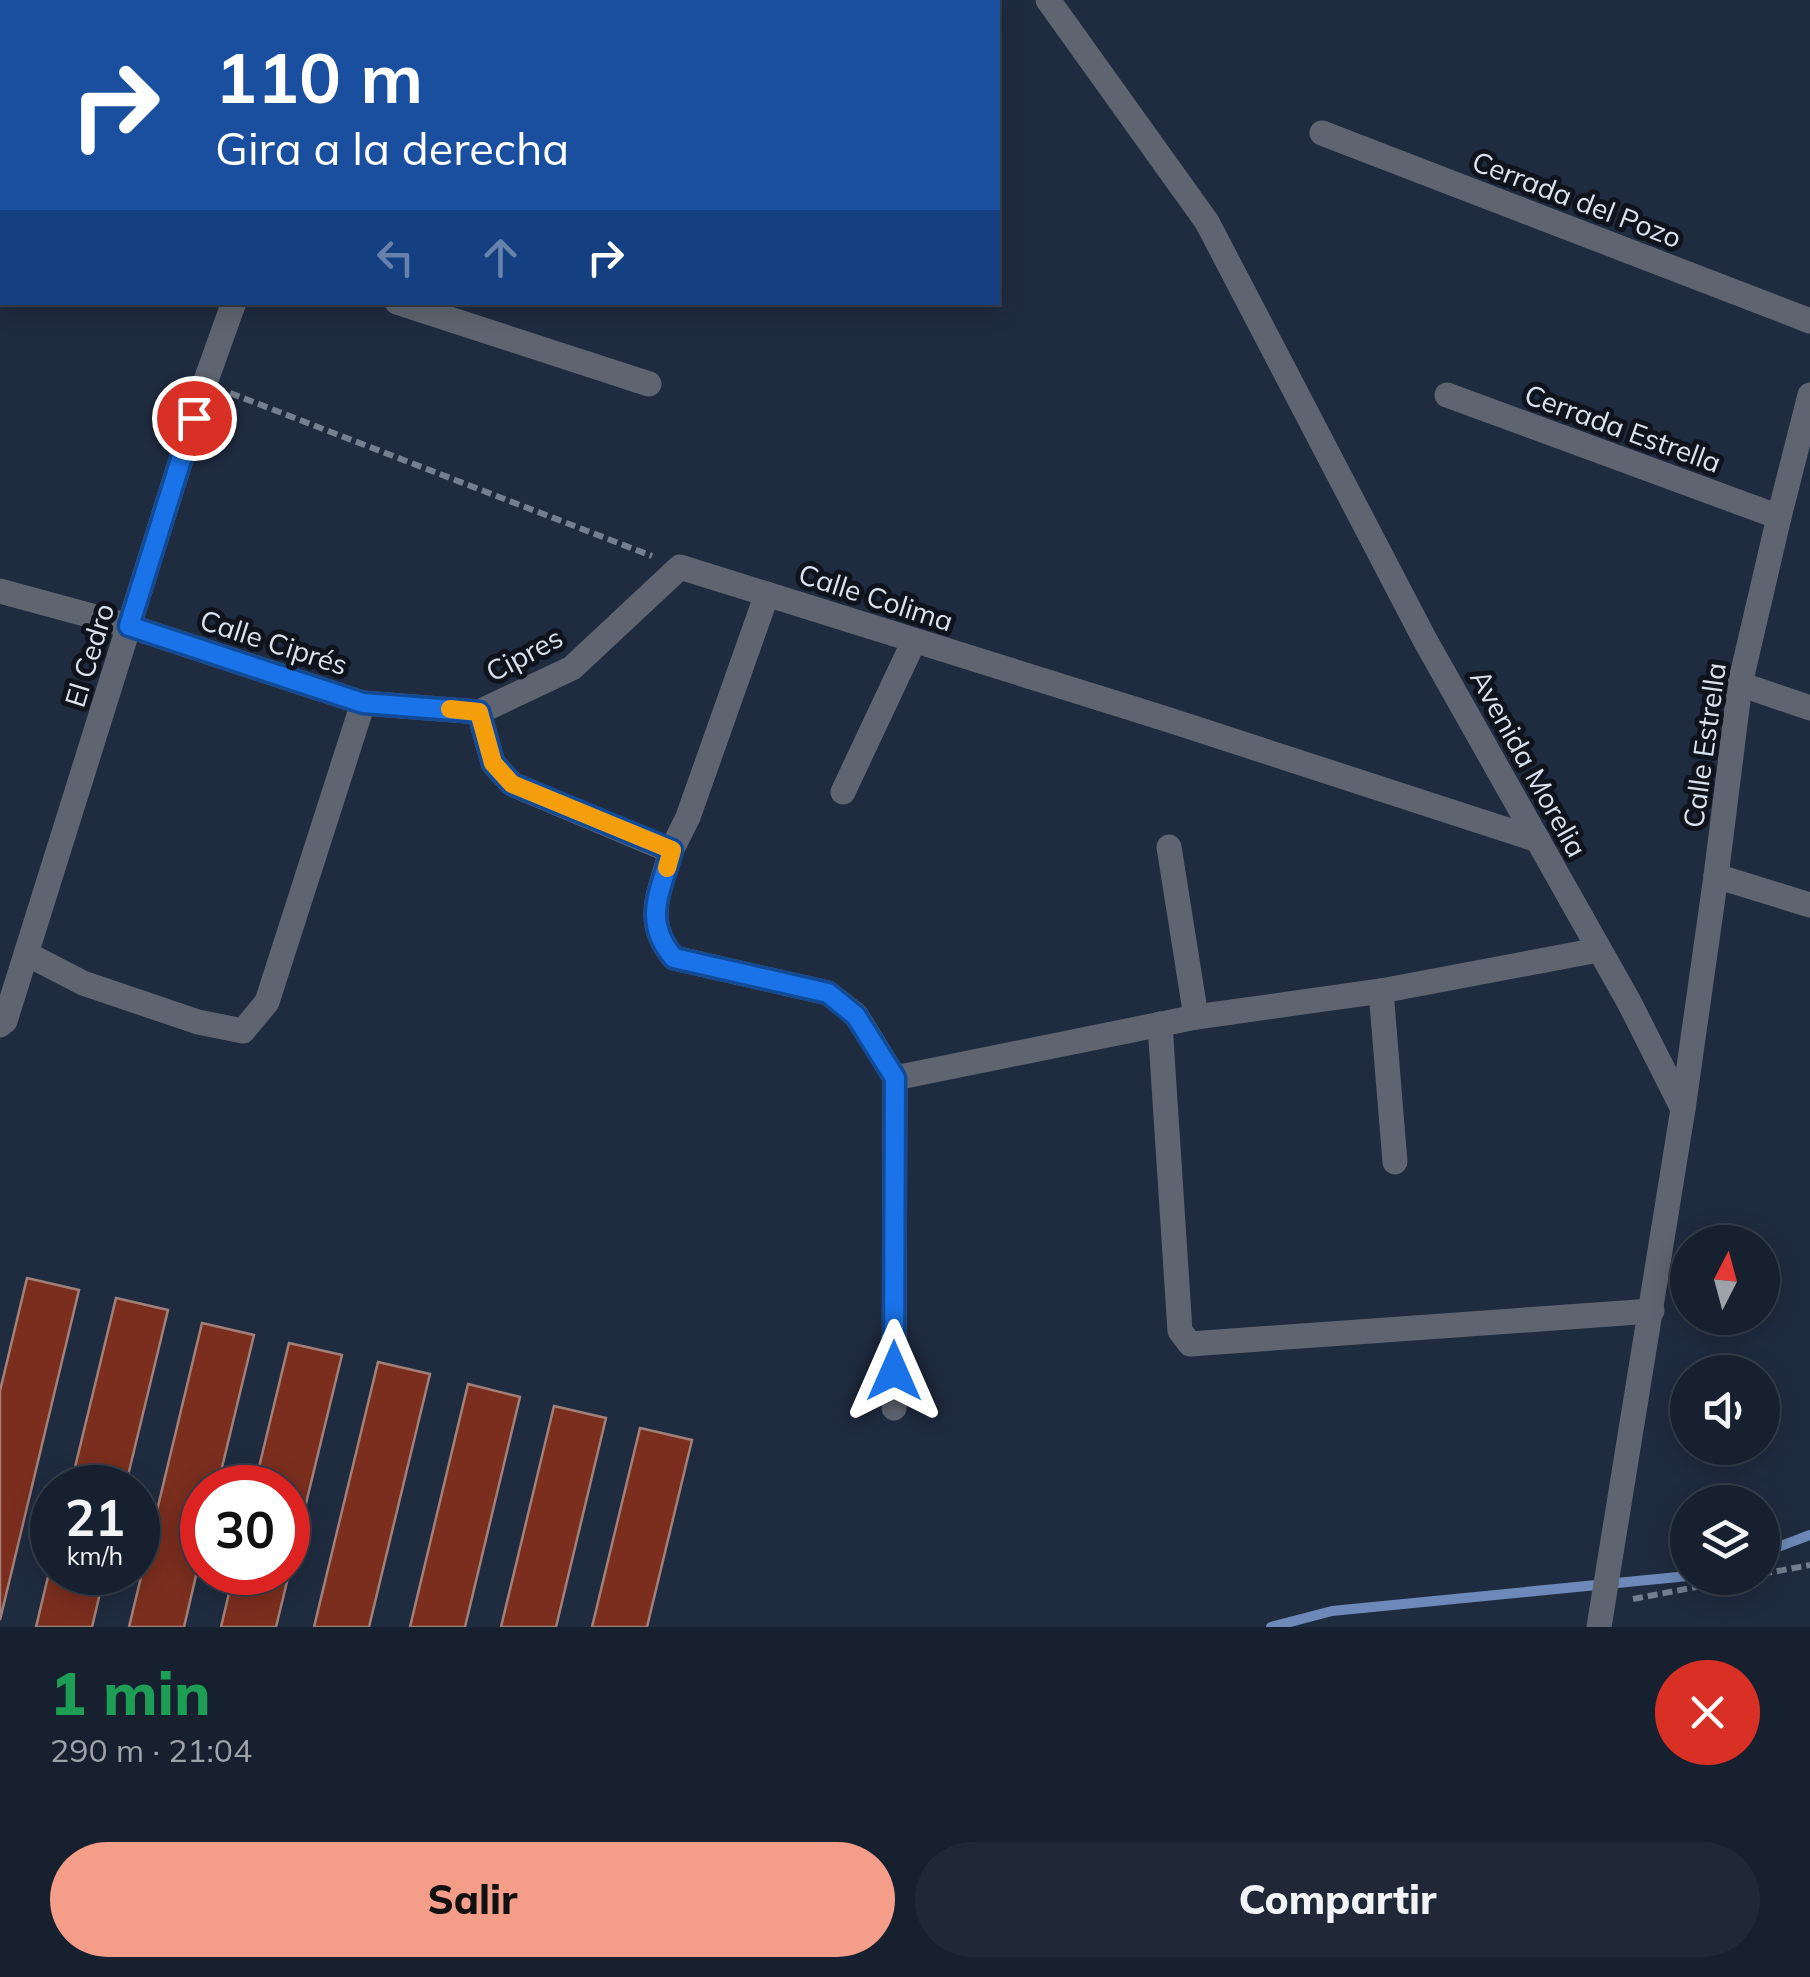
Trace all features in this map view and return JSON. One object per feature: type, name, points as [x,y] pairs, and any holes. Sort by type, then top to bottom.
[{"type":"street","name":"Avenida Morelia","points":[[1048,0],[1206,222],[1416,622],[1629,1002],[1683,1109]]},
{"type":"street","name":"Cerrada del Pozo","points":[[1322,133],[1810,321]]},
{"type":"street","name":"El Cedro","points":[[0,1025],[5,1021],[27,954],[205,383],[233,305]]},
{"type":"street","points":[[406,305],[649,384]]},
{"type":"street","name":"Cerrada Estrella","points":[[1448,395],[1778,517]]},
{"type":"street","name":"Calle Estrella","points":[[1683,1109],[1740,684],[1810,395]]},
{"type":"street","name":"Calle Colima","points":[[680,567],[1538,840]]},
{"type":"street","name":"Cipres","points":[[363,703],[479,712],[572,668],[680,567]]},
{"type":"street","name":"Calle Ciprés","points":[[0,591],[129,626],[363,703],[267,1002],[243,1031],[198,1022],[83,983],[27,954]]},
{"type":"street","points":[[767,594],[688,817],[672,850],[654,917],[660,942],[674,958],[828,993],[856,1016],[895,1078],[894,1408]]},
{"type":"street","points":[[842,792],[914,641]]},
{"type":"street","points":[[1740,684],[1810,708]]},
{"type":"street","points":[[479,712],[493,763],[512,784],[672,850]]},
{"type":"street","points":[[1169,847],[1196,1017]]},
{"type":"street","points":[[1716,876],[1810,905]]},
{"type":"street","points":[[895,1078],[1196,1017],[1381,991],[1598,950]]},
{"type":"street","points":[[1381,991],[1395,1162]]},
{"type":"street","points":[[1160,1024],[1180,1332],[1190,1344],[1652,1311]]},
{"type":"street","points":[[1602,1611],[1683,1109]]},
{"type":"path","points":[[205,383],[680,567]]},
{"type":"path","points":[[1780,1570],[1810,1564]]},
{"type":"path","points":[[1602,1611],[1671,1595]]},
{"type":"building","points":[[27,1278],[79,1290],[37,1465],[30,1465],[30,1495],[0,1620],[0,1391]]},
{"type":"building","points":[[116,1298],[168,1310],[131,1465],[76,1465]]},
{"type":"building","points":[[202,1323],[254,1335],[223,1465],[180,1465],[180,1595],[191,1595],[184,1627],[129,1627],[137,1595],[160,1595],[160,1498]]},
{"type":"building","points":[[289,1343],[342,1355],[310,1487],[310,1465],[260,1465]]},
{"type":"building","points":[[378,1362],[430,1374],[369,1627],[314,1627]]},
{"type":"building","points":[[468,1384],[520,1397],[465,1627],[410,1627]]},
{"type":"building","points":[[554,1406],[606,1418],[556,1627],[501,1627]]},
{"type":"building","points":[[640,1428],[692,1440],[647,1627],[592,1627]]},
{"type":"building","points":[[44,1595],[100,1595],[92,1627],[36,1627]]},
{"type":"building","points":[[229,1595],[284,1595],[276,1627],[221,1627]]},
{"type":"waterway","points":[[1780,1546],[1810,1535]]},
{"type":"waterway","points":[[1271,1627],[1332,1611],[1670,1578]]},
{"type":"slow traffic","points":[[450,709],[479,712],[493,763],[512,784],[672,850],[667,868]]},
{"type":"route","points":[[194,418],[129,626],[363,703],[479,712],[493,763],[512,784],[672,850],[654,917],[660,942],[674,958],[828,993],[856,1016],[895,1078],[894,1371]]}]
